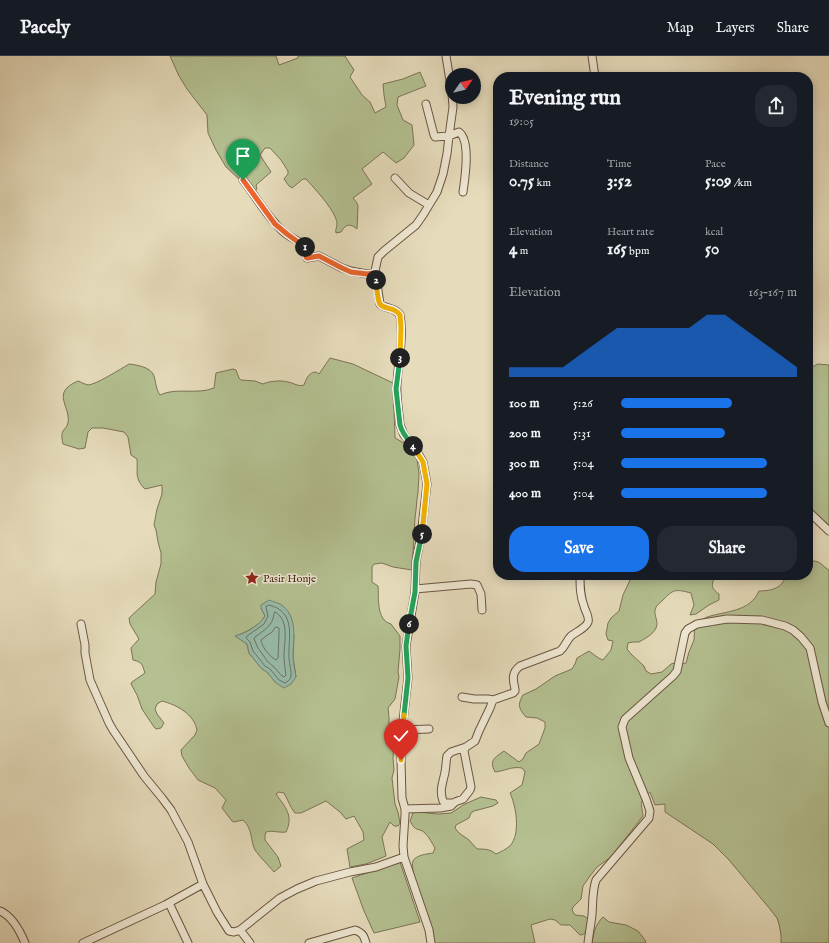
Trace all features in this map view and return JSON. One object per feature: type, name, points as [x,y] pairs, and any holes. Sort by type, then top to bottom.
[{"type":"street","points":[[431,943],[404,857],[403,846],[405,824],[402,798],[401,760],[402,730],[408,678],[406,646],[415,589],[416,562],[421,536],[427,484],[423,462],[404,435],[400,425],[396,389],[400,353],[400,315],[394,309],[384,307],[380,304],[375,273],[378,256],[416,225],[437,192],[443,174],[453,107],[446,56]]},
{"type":"street","points":[[592,56],[594,72]]},
{"type":"street","points":[[426,104],[435,137],[449,136],[459,132],[462,135],[467,154],[463,192]]},
{"type":"street","points":[[395,178],[410,193],[429,205]]},
{"type":"street","points":[[243,180],[275,224],[306,248],[305,255],[307,258],[319,256],[351,272],[367,274],[375,273]]},
{"type":"street","points":[[813,516],[829,531]]},
{"type":"street","points":[[462,697],[493,700],[510,694],[515,691],[513,676],[516,669],[520,666],[562,650],[568,639],[588,622],[580,590],[580,580]]},
{"type":"street","points":[[415,589],[471,584],[477,585],[482,610]]},
{"type":"street","points":[[588,943],[592,914],[592,898],[596,880],[649,818],[650,811],[629,758],[622,727],[625,719],[674,676],[677,671],[685,634],[688,629],[697,624],[727,619],[762,620],[785,626],[793,630],[810,648],[822,702],[829,723]]},
{"type":"street","points":[[81,624],[90,680],[113,730],[144,776],[171,810],[188,842],[203,884],[216,912],[229,931],[234,932],[240,930],[280,898],[297,889],[316,881],[376,867],[404,857]]},
{"type":"street","points":[[454,803],[445,803],[442,795],[441,785],[446,771],[448,753],[472,744],[476,739],[493,700]]},
{"type":"street","points":[[402,730],[429,729]]},
{"type":"street","points":[[404,809],[440,808],[451,806],[463,799],[471,789],[464,751],[466,747]]},
{"type":"street","points":[[83,943],[169,903],[203,884]]},
{"type":"street","points":[[169,903],[188,943]]},
{"type":"street","points":[[0,911],[4,912],[11,920],[25,943]]},
{"type":"street","points":[[240,930],[250,943]]},
{"type":"street","points":[[309,943],[355,930],[363,934],[366,943]]},
{"type":"shaded area","points":[[170,56],[276,56],[279,65],[298,58],[298,56],[345,56],[354,70],[350,77],[362,95],[370,102],[375,113],[386,107],[383,84],[403,79],[420,72],[426,86],[398,97],[397,105],[403,120],[412,125],[414,145],[404,158],[396,163],[383,152],[362,169],[372,184],[353,198],[358,206],[357,229],[348,225],[341,232],[336,233],[336,219],[324,200],[306,179],[303,179],[292,188],[289,186],[284,179],[288,174],[288,171],[281,160],[270,148],[265,148],[260,155],[271,172],[256,185],[257,189],[251,194],[240,180],[226,167],[216,150],[208,133],[207,115],[187,89]]},
{"type":"shaded area","points":[[330,358],[353,364],[393,383],[395,438],[410,448],[417,459],[419,474],[412,570],[393,567],[382,563],[374,564],[372,567],[372,582],[378,586],[379,608],[383,618],[386,622],[391,624],[400,636],[399,677],[395,699],[388,708],[389,736],[394,742],[394,770],[392,778],[395,804],[400,823],[398,826],[394,826],[390,822],[382,837],[386,856],[366,864],[350,867],[347,849],[364,840],[363,832],[354,816],[346,819],[326,801],[301,813],[295,813],[284,793],[279,792],[276,794],[289,816],[289,821],[286,832],[268,831],[265,835],[265,840],[278,857],[281,866],[274,872],[255,850],[250,831],[246,823],[243,820],[232,821],[222,808],[226,800],[215,788],[198,780],[182,756],[181,750],[195,735],[197,730],[189,715],[179,708],[162,701],[157,704],[155,709],[164,723],[161,728],[156,729],[142,709],[131,684],[145,673],[143,666],[133,660],[131,648],[139,639],[130,624],[129,618],[155,594],[156,582],[161,564],[161,553],[154,525],[162,494],[162,485],[145,489],[139,482],[137,475],[137,459],[131,455],[128,437],[124,432],[103,428],[92,428],[88,432],[85,448],[79,449],[63,444],[62,434],[68,424],[68,417],[63,395],[65,390],[78,381],[88,385],[91,384],[129,364],[150,370],[154,376],[160,395],[173,392],[201,391],[214,388],[216,373],[233,369],[236,370],[241,380],[255,381],[263,384],[282,381],[304,385],[311,373],[316,372],[319,374]],"holes":[[[261,608],[294,635],[293,657],[296,677],[276,683],[249,653],[247,644],[236,636],[244,633],[262,620],[265,616]]]},
{"type":"shaded area","points":[[818,364],[829,365],[829,527],[813,511],[813,366]]},
{"type":"shaded area","points":[[813,561],[818,562],[829,570],[829,943],[781,943],[781,935],[777,918],[729,860],[713,844],[665,812],[665,804],[655,805],[650,792],[642,802],[643,816],[611,857],[597,867],[590,876],[583,886],[581,899],[573,907],[572,910],[575,915],[584,916],[588,919],[587,930],[583,935],[580,935],[570,925],[561,925],[555,920],[550,919],[531,925],[535,943],[434,943],[430,921],[418,891],[412,866],[414,859],[422,855],[433,853],[435,848],[425,833],[412,825],[410,821],[413,813],[418,811],[438,814],[451,813],[465,804],[481,797],[496,800],[498,803],[493,806],[474,811],[471,813],[469,818],[456,825],[455,828],[477,849],[492,851],[496,854],[510,846],[515,834],[516,812],[510,793],[522,785],[525,772],[522,768],[512,768],[495,772],[492,765],[494,760],[504,751],[519,762],[523,759],[526,753],[539,744],[545,728],[545,722],[537,718],[526,717],[520,709],[519,704],[523,695],[536,689],[555,676],[572,669],[577,658],[589,651],[603,660],[611,650],[613,641],[608,640],[606,634],[608,623],[619,611],[623,595],[630,580],[714,580],[712,585],[714,590],[719,594],[719,600],[696,614],[690,615],[694,605],[691,593],[682,591],[672,592],[658,604],[655,612],[657,626],[653,633],[639,642],[628,643],[627,649],[644,666],[646,671],[651,674],[662,672],[674,663],[676,665],[686,663],[694,640],[695,622],[707,617],[744,607],[755,598],[759,591],[776,588],[784,580],[813,580]]},
{"type":"shaded area","points":[[400,862],[420,922],[374,933],[352,878]]},
{"type":"shaded area","points":[[603,917],[609,922],[626,925],[638,931],[646,943],[592,943],[594,932]]},
{"type":"water","points":[[269,600],[283,606],[288,611],[293,623],[293,659],[296,677],[291,684],[284,688],[276,683],[267,672],[262,669],[249,653],[247,644],[235,636],[248,631],[262,620],[265,616],[261,605]]},
{"type":"place","name":"Pasir Honje","points":[[252,578]]},
{"type":"route","points":[[243,180],[275,224],[306,248],[305,255],[307,258],[319,256],[351,272],[367,274],[375,273],[380,304],[384,307],[394,309],[399,312],[400,315],[400,353],[396,389],[400,425],[404,435],[423,462],[427,484],[421,536],[416,562],[415,592],[406,646],[408,678],[402,730],[401,760]]}]
